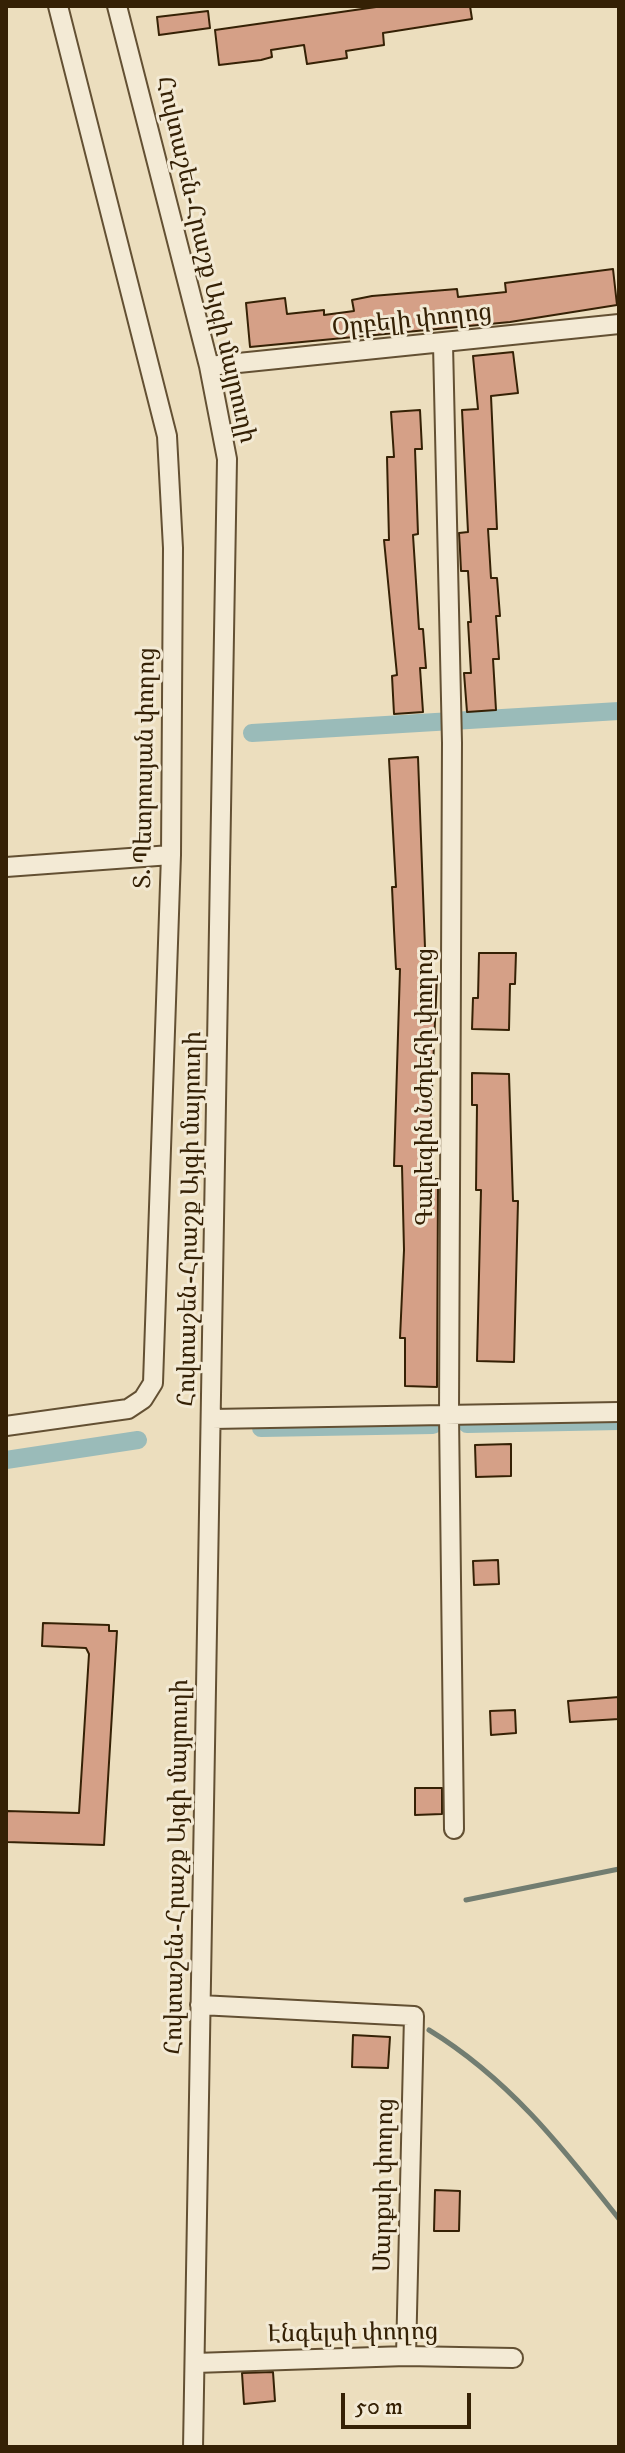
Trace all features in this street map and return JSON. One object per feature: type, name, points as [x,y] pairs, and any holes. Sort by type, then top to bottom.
[{"type":"street","name":"Տ. Պետրոսյան փողոց","points":[[6,1426],[128,1409],[143,1399],[153,1383],[171,855],[173,548],[167,436],[58,6]]},
{"type":"street","name":"Հովտաշեն-Հրաշք Այգի մայրուղի","points":[[117,6],[209,366],[227,459],[193,2447]]},
{"type":"street","name":"Օրբելի փողոց","points":[[209,366],[619,324]]},
{"type":"street","name":"Գարեգին Նժդեհի փողոց","points":[[443,344],[452,711],[449,1414],[454,1829]]},
{"type":"street","points":[[6,867],[171,855]]},
{"type":"street","points":[[212,1419],[619,1412]]},
{"type":"street","name":"Մարքսի փողոց","points":[[200,2005],[414,2016],[406,2356]]},
{"type":"street","name":"Էնգելսի փողոց","points":[[195,2363],[406,2356],[513,2358]]},
{"type":"building","points":[[383,6],[470,6],[472,19],[383,33],[384,45],[346,51],[347,58],[307,64],[304,45],[271,50],[272,57],[261,60],[219,65],[215,30]]},
{"type":"building","points":[[208,11],[210,28],[159,35],[157,17]]},
{"type":"building","points":[[613,269],[617,305],[510,322],[250,347],[246,303],[285,298],[287,314],[324,310],[324,315],[354,311],[352,300],[372,296],[457,289],[458,297],[506,292],[505,283]]},
{"type":"building","points":[[513,352],[518,393],[491,396],[497,529],[488,529],[491,578],[497,578],[500,616],[496,616],[499,659],[493,659],[496,710],[467,712],[464,673],[471,673],[468,622],[471,622],[468,571],[461,571],[459,533],[468,532],[462,410],[478,409],[473,356]]},
{"type":"building","points":[[420,410],[422,449],[415,449],[418,534],[413,535],[419,629],[423,629],[426,668],[420,668],[423,712],[394,714],[392,676],[397,675],[384,540],[389,540],[387,457],[394,457],[391,412]]},
{"type":"building","points":[[418,757],[426,975],[437,976],[430,1135],[431,1179],[438,1179],[437,1387],[405,1386],[405,1338],[400,1338],[404,1250],[402,1166],[394,1166],[400,969],[396,969],[392,887],[396,887],[389,759]]},
{"type":"building","points":[[479,953],[516,953],[515,984],[510,984],[509,1030],[472,1029],[473,998],[478,998]]},
{"type":"building","points":[[472,1073],[509,1074],[513,1201],[518,1201],[514,1362],[477,1361],[481,1190],[476,1190],[477,1105],[472,1105]]},
{"type":"building","points":[[511,1444],[511,1476],[476,1477],[475,1445]]},
{"type":"building","points":[[498,1560],[499,1584],[474,1585],[473,1561]]},
{"type":"building","points":[[43,1623],[109,1625],[109,1631],[117,1631],[104,1845],[6,1842],[6,1811],[79,1813],[89,1654],[86,1648],[42,1646]]},
{"type":"building","points":[[619,1697],[619,1719],[570,1722],[568,1701]]},
{"type":"building","points":[[515,1710],[516,1733],[491,1735],[490,1711]]},
{"type":"building","points":[[415,1788],[442,1788],[442,1814],[415,1815]]},
{"type":"building","points":[[353,2035],[390,2037],[388,2068],[352,2067]]},
{"type":"building","points":[[435,2190],[460,2191],[459,2231],[434,2231]]},
{"type":"building","points":[[273,2372],[275,2401],[244,2404],[242,2373]]},
{"type":"waterway","points":[[252,733],[619,711]]},
{"type":"waterway","points":[[467,1424],[619,1421]]},
{"type":"waterway","points":[[261,1428],[433,1425]]},
{"type":"waterway","points":[[6,1460],[138,1440]]},
{"type":"waterway","points":[[466,1900],[619,1869]]},
{"type":"waterway","points":[[429,2030],[458,2049],[509,2092],[555,2140],[619,2219]]}]
